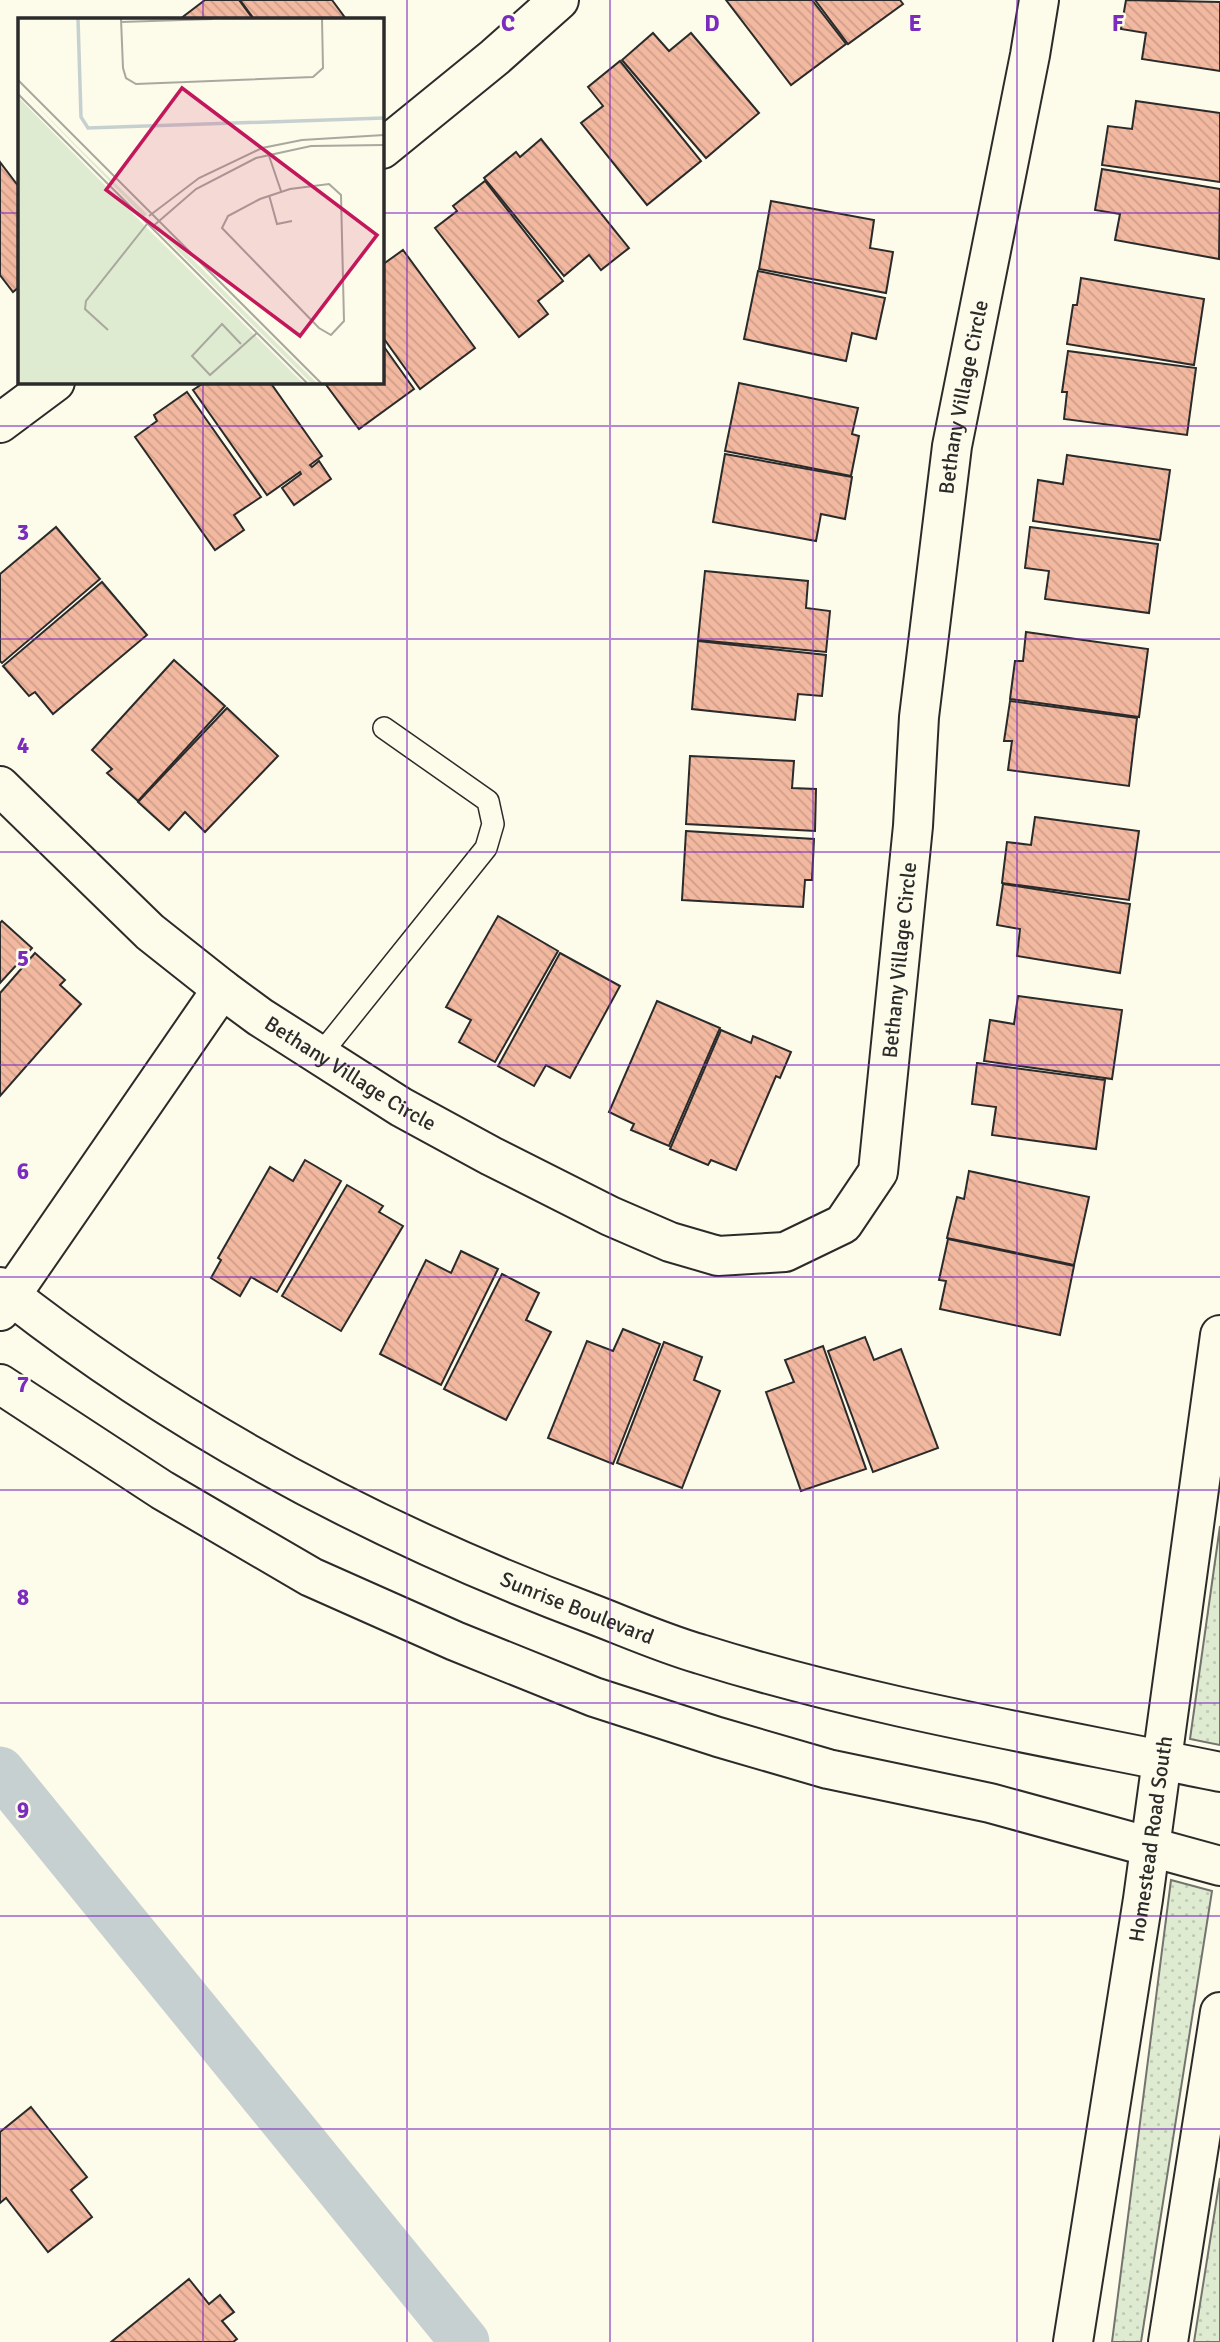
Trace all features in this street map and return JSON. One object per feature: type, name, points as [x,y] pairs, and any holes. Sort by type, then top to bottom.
[{"type":"street","points":[[383,148],[495,57],[559,0]]},
{"type":"street","name":"Bethany Village Circle","points":[[0,786],[150,932],[222,989],[260,1017],[401,1107],[491,1156],[610,1216],[670,1242],[718,1256],[785,1252],[843,1224],[878,1172],[914,826],[919,717],[953,446],[1039,0]]},
{"type":"street","points":[[0,422],[54,383]]},
{"type":"street","points":[[4,1298],[222,989]]},
{"type":"street","name":"Sunrise Boulevard","points":[[4,1298],[191,1420],[337,1502],[501,1579],[698,1654],[805,1684],[859,1698],[1220,1772]]},
{"type":"street","name":"Homestead Road South","points":[[1073,2342],[1162,1760],[1220,1335]]},
{"type":"street","points":[[0,1384],[162,1490],[311,1577],[455,1641],[594,1697],[828,1769],[990,1803],[1220,1866]]},
{"type":"street","points":[[1168,2342],[1220,2012]]},
{"type":"lane","points":[[320,1055],[486,848],[493,824],[488,801],[384,728]]},
{"type":"green space","points":[[1220,1526],[1220,1745],[1190,1739]]},
{"type":"green space","points":[[1171,1880],[1212,1891],[1141,2342],[1112,2342]]},
{"type":"green space","points":[[1220,2178],[1220,2342],[1194,2342]]},
{"type":"building","points":[[205,0],[239,0],[252,18],[181,18]]},
{"type":"building","points":[[240,0],[332,0],[345,18],[253,18]]},
{"type":"building","points":[[726,0],[812,0],[846,44],[791,85]]},
{"type":"building","points":[[815,0],[900,0],[903,4],[848,44]]},
{"type":"building","points":[[1126,0],[1220,2],[1220,71],[1142,59],[1146,33],[1121,29]]},
{"type":"building","points":[[653,33],[669,51],[691,33],[759,113],[706,158],[622,60]]},
{"type":"building","points":[[620,61],[701,161],[647,205],[581,123],[603,106],[588,87]]},
{"type":"building","points":[[1136,101],[1220,113],[1220,182],[1102,165],[1108,126],[1132,129]]},
{"type":"building","points":[[541,139],[629,248],[601,270],[589,255],[564,276],[484,178],[516,152],[520,157]]},
{"type":"building","points":[[0,162],[18,186],[18,288],[13,292],[0,275]]},
{"type":"building","points":[[1102,169],[1220,189],[1219,259],[1115,240],[1120,214],[1095,210]]},
{"type":"building","points":[[485,181],[563,281],[538,301],[548,314],[519,337],[435,228],[457,211],[453,206]]},
{"type":"building","points":[[771,201],[874,220],[870,248],[893,252],[886,293],[759,269]]},
{"type":"building","points":[[403,250],[475,348],[420,389],[383,337],[383,264]]},
{"type":"building","points":[[758,271],[885,298],[876,339],[852,333],[846,361],[744,339]]},
{"type":"building","points":[[1081,278],[1204,299],[1194,365],[1067,344],[1073,305],[1077,305]]},
{"type":"building","points":[[383,345],[414,389],[359,429],[325,383],[383,383]]},
{"type":"building","points":[[1068,351],[1196,368],[1187,435],[1064,419],[1067,392],[1062,392]]},
{"type":"building","points":[[204,383],[271,383],[322,456],[310,465],[312,467],[319,461],[331,479],[294,505],[282,488],[301,474],[300,472],[267,495],[193,390]]},
{"type":"building","points":[[739,383],[858,408],[852,434],[859,436],[851,476],[725,451]]},
{"type":"building","points":[[187,392],[261,497],[234,515],[244,530],[215,550],[135,437],[157,421],[154,415]]},
{"type":"building","points":[[725,454],[852,477],[845,519],[821,514],[816,541],[713,522]]},
{"type":"building","points":[[1067,455],[1170,470],[1160,540],[1033,521],[1038,480],[1063,484]]},
{"type":"building","points":[[56,527],[100,579],[2,663],[0,574]]},
{"type":"building","points":[[1030,527],[1158,544],[1149,613],[1045,599],[1049,571],[1025,568]]},
{"type":"building","points":[[705,571],[808,581],[806,608],[830,611],[826,652],[698,640]]},
{"type":"building","points":[[102,582],[147,635],[53,714],[35,692],[29,696],[3,666]]},
{"type":"building","points":[[1026,632],[1148,649],[1139,717],[1010,699],[1015,661],[1023,661]]},
{"type":"building","points":[[698,641],[826,655],[822,696],[798,694],[795,720],[692,709]]},
{"type":"building","points":[[174,660],[225,706],[138,801],[107,773],[112,769],[92,750]]},
{"type":"building","points":[[1010,701],[1137,718],[1129,786],[1008,770],[1012,741],[1004,741]]},
{"type":"building","points":[[227,708],[278,756],[205,832],[185,812],[169,830],[138,802]]},
{"type":"building","points":[[690,756],[794,761],[792,788],[816,789],[815,831],[686,824]]},
{"type":"building","points":[[1035,817],[1139,831],[1129,900],[1002,883],[1007,842],[1031,845]]},
{"type":"building","points":[[686,831],[814,839],[812,880],[805,880],[803,907],[682,900]]},
{"type":"building","points":[[1003,884],[1130,904],[1120,973],[1017,956],[1020,929],[997,925]]},
{"type":"building","points":[[498,916],[558,951],[495,1062],[459,1042],[471,1020],[446,1007]]},
{"type":"building","points":[[2,921],[32,948],[0,983],[0,923]]},
{"type":"building","points":[[35,953],[65,980],[60,985],[81,1004],[0,1096],[0,993]]},
{"type":"building","points":[[560,953],[620,986],[570,1078],[546,1065],[534,1086],[498,1066]]},
{"type":"building","points":[[1018,996],[1122,1010],[1112,1079],[984,1061],[990,1020],[1014,1024]]},
{"type":"building","points":[[657,1001],[720,1028],[669,1146],[631,1130],[634,1124],[609,1112]]},
{"type":"building","points":[[721,1030],[751,1043],[753,1036],[791,1052],[780,1078],[776,1076],[736,1170],[711,1160],[708,1165],[670,1149]]},
{"type":"building","points":[[977,1063],[1105,1080],[1096,1149],[992,1135],[996,1107],[972,1104]]},
{"type":"building","points":[[305,1160],[341,1181],[277,1292],[251,1277],[240,1296],[211,1278],[221,1260],[218,1258],[270,1167],[293,1181]]},
{"type":"building","points":[[969,1171],[1089,1197],[1074,1265],[947,1238],[957,1197],[964,1199]]},
{"type":"building","points":[[347,1185],[383,1206],[379,1212],[403,1226],[341,1331],[282,1296]]},
{"type":"building","points":[[948,1239],[1074,1266],[1060,1335],[940,1309],[946,1281],[939,1280]]},
{"type":"building","points":[[461,1251],[498,1269],[441,1385],[380,1354],[426,1260],[451,1273]]},
{"type":"building","points":[[502,1274],[539,1293],[526,1320],[551,1332],[506,1420],[444,1389]]},
{"type":"building","points":[[623,1329],[660,1344],[613,1464],[548,1438],[587,1341],[613,1351]]},
{"type":"building","points":[[865,1337],[874,1360],[901,1349],[938,1448],[873,1472],[828,1351]]},
{"type":"building","points":[[664,1342],[702,1357],[694,1380],[720,1391],[682,1488],[617,1463]]},
{"type":"building","points":[[823,1346],[866,1469],[801,1491],[766,1392],[794,1382],[785,1360]]},
{"type":"building","points":[[31,2107],[87,2177],[71,2190],[92,2217],[48,2252],[6,2198],[0,2203],[0,2132]]},
{"type":"building","points":[[189,2279],[209,2304],[220,2295],[234,2312],[222,2321],[237,2339],[233,2342],[111,2342]]},
{"type":"waterway","points":[[0,1771],[465,2342]]}]
